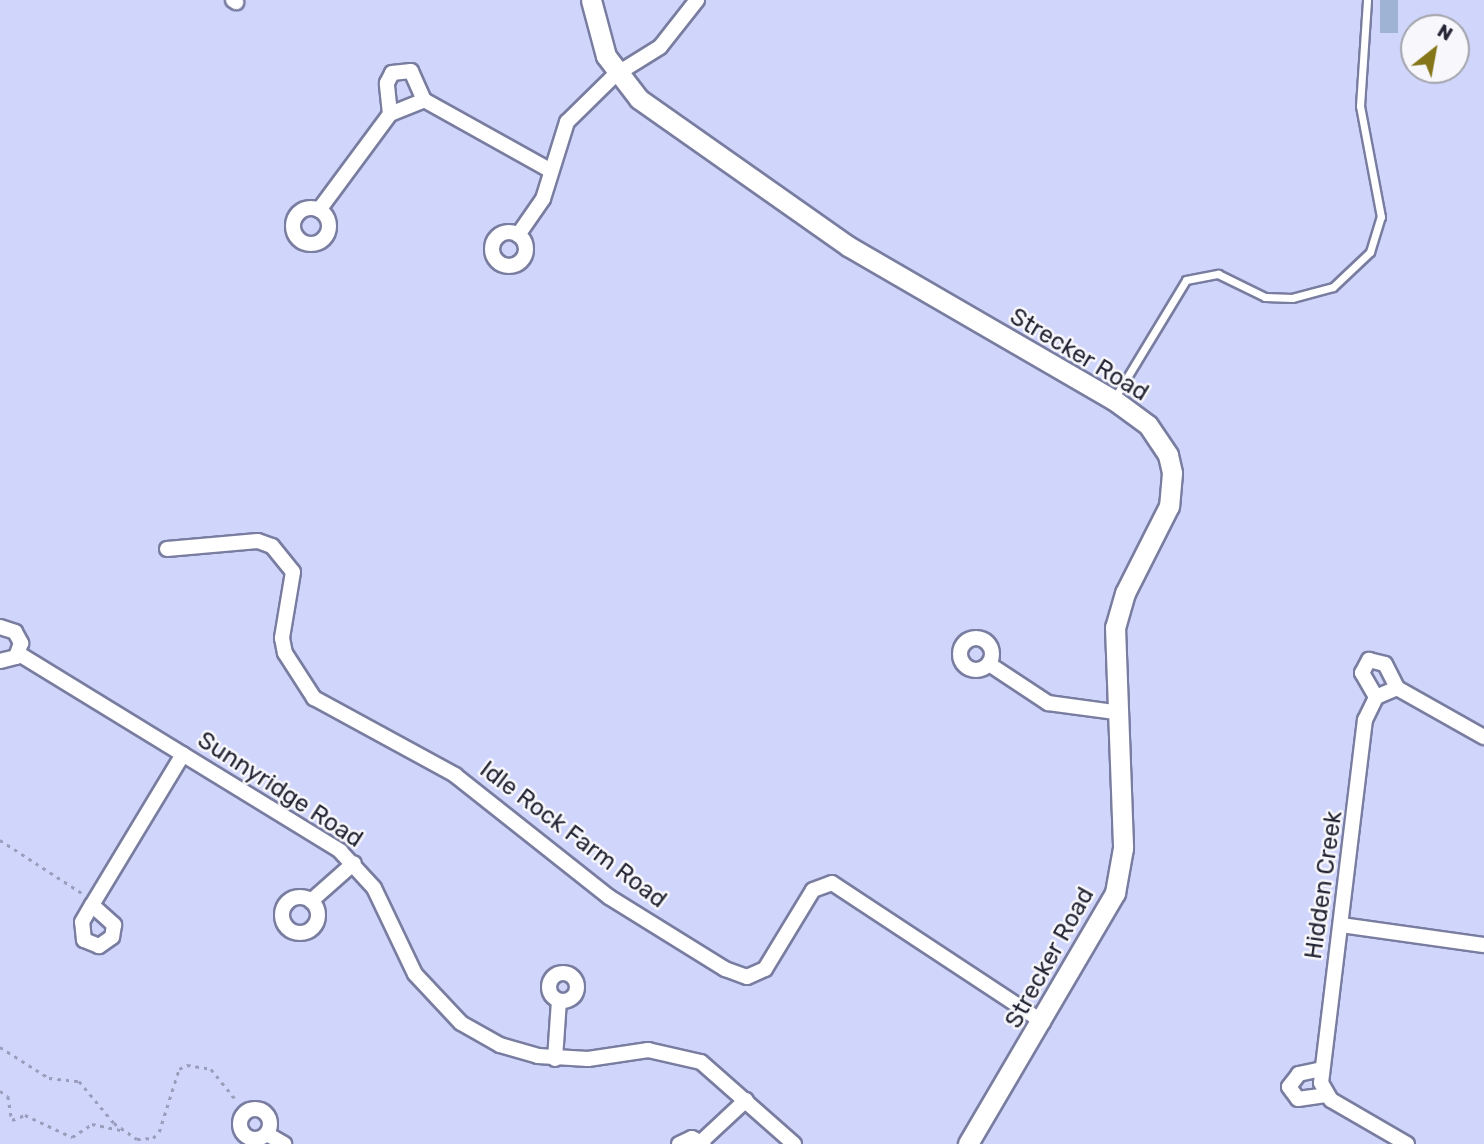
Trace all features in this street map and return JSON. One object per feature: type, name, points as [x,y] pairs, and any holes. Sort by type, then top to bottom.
[{"type":"street","name":"Strecker Road","points":[[591,0],[598,38],[615,75],[639,99],[848,246],[1114,400],[1159,438],[1172,473],[1168,506],[1125,593],[1115,627],[1121,871],[1105,917],[968,1144]]},
{"type":"street","points":[[518,235],[543,199],[567,122],[615,75],[660,47],[697,0]]},
{"type":"street","points":[[390,114],[387,83],[392,74],[411,71],[424,100],[550,170]]},
{"type":"street","points":[[319,210],[390,114],[424,100]]},
{"type":"street","name":"Idle Rock Farm Road","points":[[167,549],[249,541],[272,546],[293,572],[282,638],[285,653],[314,698],[455,775],[609,897],[725,969],[747,977],[765,969],[813,890],[832,883],[1043,1022]]},
{"type":"street","name":"Sunnyridge Road","points":[[0,627],[19,638],[19,654],[354,863],[374,888],[415,974],[444,1008],[500,1045],[555,1059],[665,1052],[701,1062],[794,1144]]},
{"type":"street","points":[[0,662],[19,654]]},
{"type":"street","points":[[989,664],[1048,703],[1115,712]]},
{"type":"street","name":"Hidden Creek","points":[[1326,1095],[1322,1069],[1358,801],[1358,759],[1365,720],[1387,692],[1484,737]]},
{"type":"street","points":[[92,905],[183,754]]},
{"type":"street","points":[[311,901],[354,863]]},
{"type":"street","points":[[1341,925],[1484,945]]},
{"type":"street","points":[[555,1059],[559,1001]]},
{"type":"street","points":[[1322,1069],[1299,1074],[1289,1087],[1298,1099],[1326,1095],[1406,1144]]},
{"type":"street","points":[[679,1144],[692,1138],[703,1143],[747,1100]]},
{"type":"street","points":[[267,1133],[284,1144]]},
{"type":"lane","points":[[1114,400],[1186,280],[1218,274],[1265,297],[1292,298],[1333,286],[1356,271],[1370,252],[1381,218],[1360,106],[1367,0]]},
{"type":"path","points":[[0,840],[82,893]]},
{"type":"path","points":[[0,1047],[49,1078],[79,1081],[127,1132],[137,1139],[153,1138],[159,1132],[179,1069],[187,1065],[201,1063],[216,1073],[236,1100]]},
{"type":"path","points":[[0,1091],[8,1096],[12,1120],[25,1115],[72,1138],[92,1124],[127,1132]]},
{"type":"building","points":[[1380,0],[1398,0],[1398,33],[1380,33]]}]
